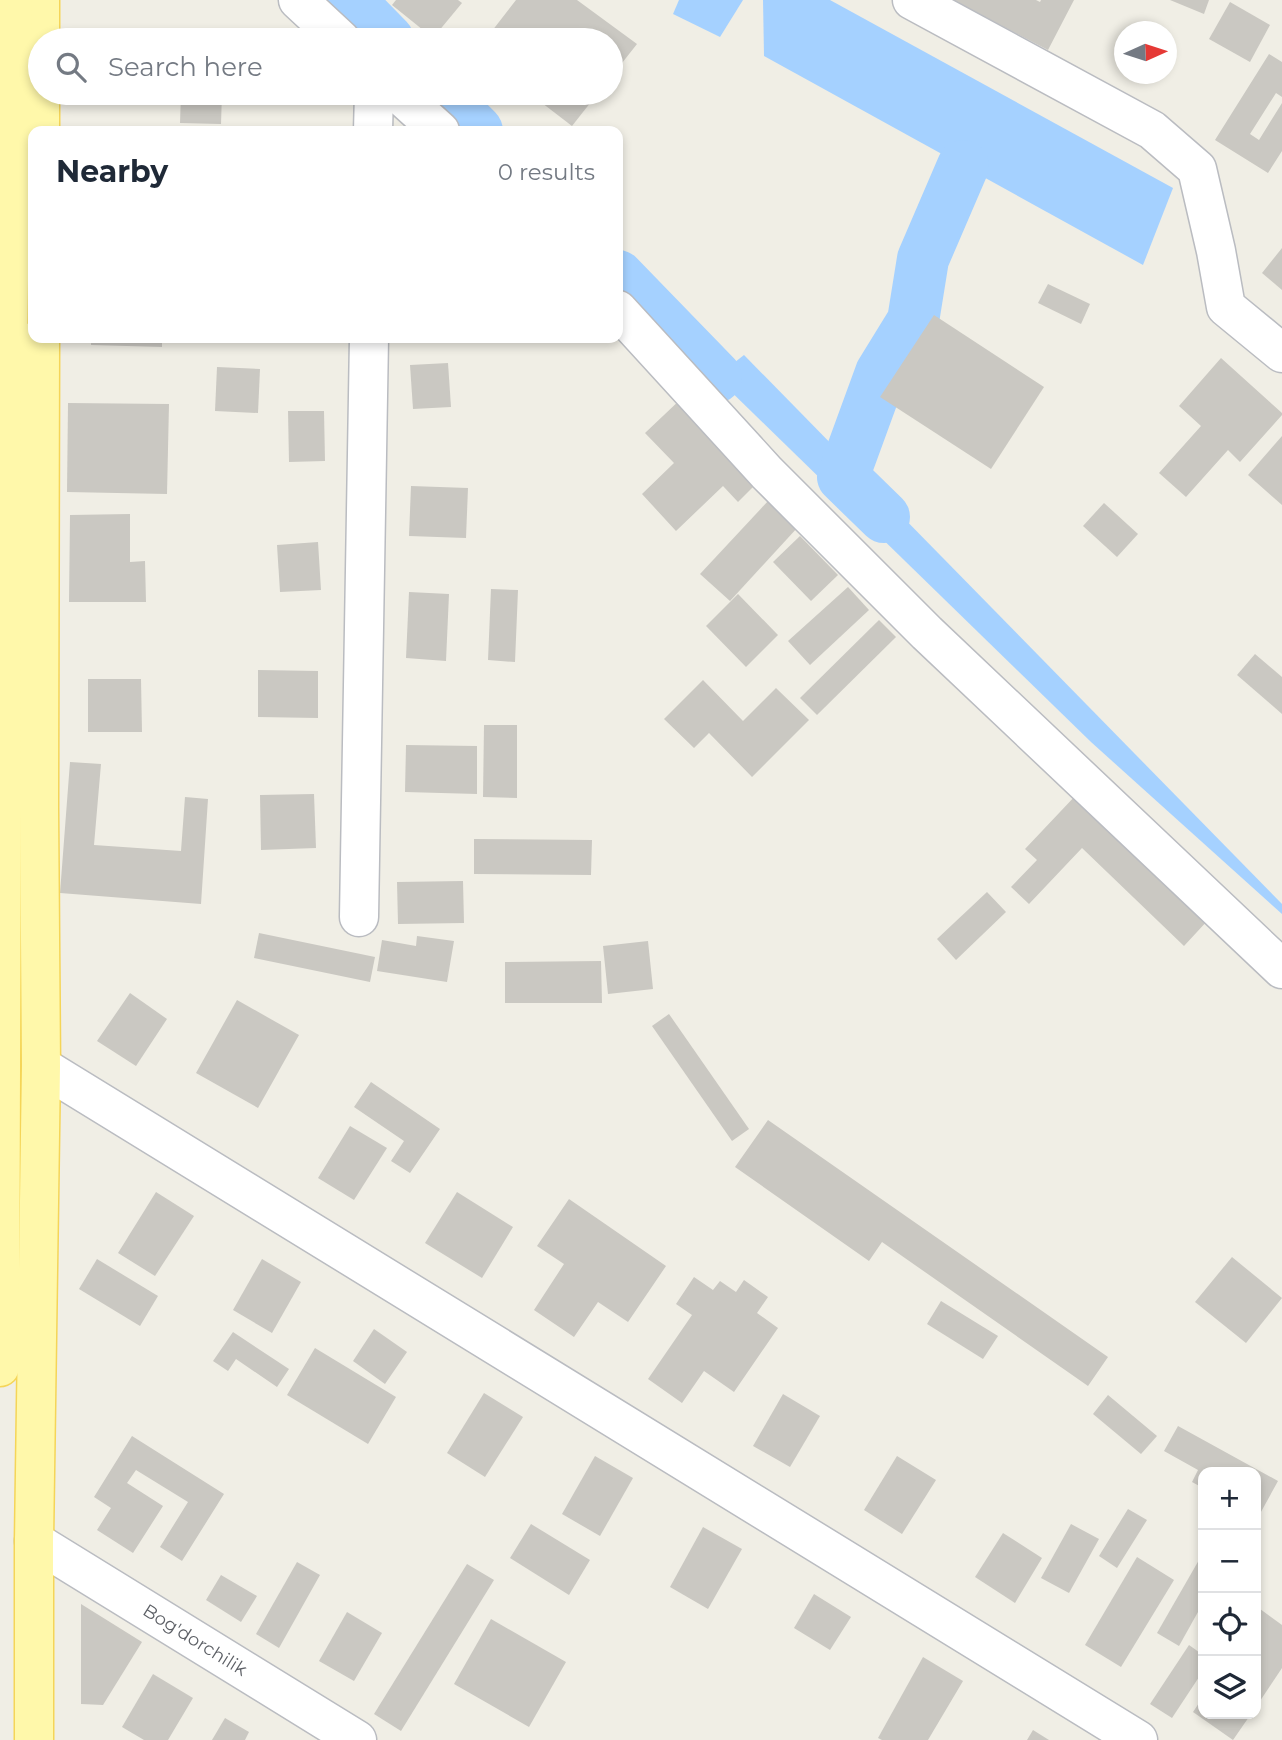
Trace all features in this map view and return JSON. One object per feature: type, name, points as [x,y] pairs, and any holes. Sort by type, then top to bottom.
[{"type":"main road","points":[[0,1367],[4,252],[13,0]]},
{"type":"main road","points":[[40,0],[40,28]]},
{"type":"main road","points":[[40,105],[40,126]]},
{"type":"main road","points":[[34,1740],[41,1066],[40,343]]},
{"type":"street","points":[[298,0],[328,28]]},
{"type":"street","points":[[912,0],[1152,130],[1197,169],[1226,307],[1282,353]]},
{"type":"street","points":[[373,126],[374,105]]},
{"type":"street","points":[[411,105],[434,126]]},
{"type":"street","points":[[623,315],[767,473],[927,633],[1282,969]]},
{"type":"street","points":[[359,917],[369,343]]},
{"type":"street","points":[[41,1066],[1138,1740]]},
{"type":"street","name":"Bog'dorchilik","points":[[34,1541],[357,1740]]},
{"type":"water","points":[[679,0],[743,0],[720,37],[673,14]]},
{"type":"water","points":[[763,0],[830,0],[1173,188],[1143,265],[764,56]]},
{"type":"water","points":[[744,355],[1282,904],[1282,914],[1091,742],[716,377]]},
{"type":"building","points":[[396,0],[458,0],[462,3],[441,28],[421,28],[392,5]]},
{"type":"building","points":[[516,0],[577,0],[615,28],[494,28]]},
{"type":"building","points":[[953,0],[1040,2],[1074,0],[1048,50]]},
{"type":"building","points":[[1170,0],[1209,0],[1204,14]]},
{"type":"building","points":[[1230,2],[1270,25],[1250,62],[1209,39]]},
{"type":"building","points":[[623,34],[637,44],[623,62]]},
{"type":"building","points":[[1269,54],[1282,62],[1282,97],[1276,93],[1250,134],[1259,140],[1282,103],[1282,151],[1268,173],[1215,140]]},
{"type":"building","points":[[181,105],[222,105],[221,124],[180,123]]},
{"type":"building","points":[[545,105],[589,105],[572,126]]},
{"type":"building","points":[[1282,248],[1282,290],[1262,273]]},
{"type":"building","points":[[1048,284],[1090,304],[1081,324],[1038,303]]},
{"type":"building","points":[[934,315],[1044,387],[991,469],[880,397]]},
{"type":"building","points":[[162,343],[162,347],[91,345]]},
{"type":"building","points":[[1221,358],[1282,415],[1240,462],[1228,450],[1186,497],[1159,473],[1201,426],[1179,406]]},
{"type":"building","points":[[448,363],[451,407],[413,409],[410,365]]},
{"type":"building","points":[[217,367],[260,369],[258,413],[215,411]]},
{"type":"building","points":[[683,397],[761,479],[738,502],[723,486],[676,531],[642,494],[674,463],[645,433]]},
{"type":"building","points":[[68,403],[169,404],[167,494],[67,492]]},
{"type":"building","points":[[288,411],[324,411],[325,461],[289,462]]},
{"type":"building","points":[[1282,436],[1282,505],[1248,475]]},
{"type":"building","points":[[411,486],[468,488],[466,538],[409,536]]},
{"type":"building","points":[[769,500],[798,527],[730,601],[700,574]]},
{"type":"building","points":[[1104,503],[1138,534],[1117,557],[1083,526]]},
{"type":"building","points":[[130,514],[130,562],[145,561],[146,602],[69,602],[70,515]]},
{"type":"building","points":[[800,536],[838,575],[811,601],[773,562]]},
{"type":"building","points":[[318,542],[321,590],[280,592],[277,545]]},
{"type":"building","points":[[848,587],[869,610],[810,665],[788,641]]},
{"type":"building","points":[[491,589],[518,590],[515,662],[488,660]]},
{"type":"building","points":[[409,592],[449,594],[446,661],[406,658]]},
{"type":"building","points":[[738,594],[778,635],[746,667],[706,626]]},
{"type":"building","points":[[879,620],[896,637],[817,715],[800,698]]},
{"type":"building","points":[[1255,654],[1282,677],[1282,714],[1237,675]]},
{"type":"building","points":[[258,670],[318,671],[318,718],[258,717]]},
{"type":"building","points":[[88,679],[141,679],[142,732],[88,732]]},
{"type":"building","points":[[703,680],[743,721],[776,688],[809,720],[752,777],[709,733],[694,748],[664,719]]},
{"type":"building","points":[[484,725],[517,725],[517,798],[483,797]]},
{"type":"building","points":[[406,745],[477,746],[477,794],[405,792]]},
{"type":"building","points":[[70,762],[101,764],[94,845],[181,851],[185,797],[208,799],[201,904],[60,893]]},
{"type":"building","points":[[314,794],[316,848],[261,850],[260,795]]},
{"type":"building","points":[[1077,794],[1209,919],[1184,946],[1082,848],[1029,904],[1011,887],[1037,860],[1025,849]]},
{"type":"building","points":[[474,839],[592,840],[591,875],[474,874]]},
{"type":"building","points":[[463,881],[464,923],[398,924],[397,882]]},
{"type":"building","points":[[987,892],[1006,912],[956,960],[937,939]]},
{"type":"building","points":[[259,933],[375,957],[370,982],[254,958]]},
{"type":"building","points":[[417,936],[454,941],[447,982],[377,971],[382,940],[416,946]]},
{"type":"building","points":[[648,941],[653,989],[608,994],[603,946]]},
{"type":"building","points":[[601,961],[602,1003],[505,1003],[505,962]]},
{"type":"building","points":[[130,993],[167,1019],[136,1066],[97,1041]]},
{"type":"building","points":[[237,1000],[299,1035],[258,1108],[196,1073]]},
{"type":"building","points":[[669,1014],[749,1129],[732,1141],[652,1026]]},
{"type":"building","points":[[371,1082],[440,1129],[410,1173],[391,1161],[404,1141],[354,1107]]},
{"type":"building","points":[[768,1120],[1108,1357],[1088,1386],[882,1242],[869,1261],[735,1167]]},
{"type":"building","points":[[350,1126],[387,1148],[354,1200],[318,1178]]},
{"type":"building","points":[[156,1192],[194,1216],[155,1276],[118,1253]]},
{"type":"building","points":[[457,1192],[513,1227],[482,1278],[425,1243]]},
{"type":"building","points":[[569,1199],[666,1266],[628,1322],[598,1302],[574,1337],[534,1310],[564,1264],[537,1246]]},
{"type":"building","points":[[1232,1257],[1282,1298],[1246,1343],[1195,1302]]},
{"type":"building","points":[[97,1259],[158,1296],[140,1326],[79,1289]]},
{"type":"building","points":[[262,1259],[301,1282],[272,1333],[233,1310]]},
{"type":"building","points":[[694,1277],[713,1290],[720,1281],[736,1292],[744,1280],[768,1297],[757,1313],[778,1328],[734,1392],[704,1371],[682,1403],[648,1379],[692,1315],[676,1304]]},
{"type":"building","points":[[941,1301],[998,1336],[983,1359],[927,1324]]},
{"type":"building","points":[[374,1329],[407,1352],[385,1384],[353,1361]]},
{"type":"building","points":[[233,1332],[289,1369],[277,1387],[236,1359],[228,1371],[213,1361]]},
{"type":"building","points":[[315,1348],[396,1397],[368,1444],[287,1395]]},
{"type":"building","points":[[484,1393],[523,1417],[485,1477],[447,1453]]},
{"type":"building","points":[[783,1394],[820,1416],[790,1467],[753,1446]]},
{"type":"building","points":[[1108,1395],[1157,1436],[1141,1454],[1093,1414]]},
{"type":"building","points":[[1178,1426],[1253,1467],[1198,1467],[1198,1470],[1164,1451]]},
{"type":"building","points":[[132,1436],[224,1494],[182,1561],[160,1547],[188,1502],[136,1470],[127,1483],[163,1506],[133,1553],[97,1530],[111,1508],[94,1497]]},
{"type":"building","points":[[595,1456],[633,1478],[600,1536],[562,1514]]},
{"type":"building","points":[[897,1456],[936,1480],[902,1534],[864,1510]]},
{"type":"building","points":[[1198,1470],[1198,1485],[1192,1482]]},
{"type":"building","points":[[1261,1472],[1278,1481],[1261,1512]]},
{"type":"building","points":[[1128,1509],[1147,1520],[1117,1568],[1099,1556]]},
{"type":"building","points":[[531,1524],[590,1560],[569,1595],[510,1558]]},
{"type":"building","points":[[1071,1524],[1099,1539],[1069,1593],[1041,1578]]},
{"type":"building","points":[[703,1527],[742,1549],[708,1609],[670,1587]]},
{"type":"building","points":[[1003,1533],[1042,1558],[1015,1603],[975,1577]]},
{"type":"building","points":[[1137,1557],[1174,1580],[1121,1667],[1085,1645]]},
{"type":"building","points":[[297,1562],[320,1575],[279,1648],[256,1634]]},
{"type":"building","points":[[1198,1562],[1198,1612],[1179,1646],[1157,1633]]},
{"type":"building","points":[[467,1564],[494,1580],[401,1731],[374,1714]]},
{"type":"building","points":[[221,1575],[257,1596],[241,1622],[206,1600]]},
{"type":"building","points":[[814,1594],[851,1617],[830,1650],[794,1628]]},
{"type":"building","points":[[81,1604],[142,1642],[103,1705],[81,1704]]},
{"type":"building","points":[[1261,1610],[1282,1625],[1282,1668],[1261,1700]]},
{"type":"building","points":[[347,1612],[382,1633],[354,1681],[319,1661]]},
{"type":"building","points":[[491,1619],[566,1662],[529,1727],[454,1684]]},
{"type":"building","points":[[1189,1645],[1198,1651],[1198,1679],[1172,1718],[1150,1704]]},
{"type":"building","points":[[923,1657],[963,1681],[928,1740],[878,1738]]},
{"type":"building","points":[[153,1674],[193,1698],[168,1740],[144,1740],[122,1727]]},
{"type":"building","points":[[225,1718],[249,1732],[245,1740],[212,1740]]},
{"type":"building","points":[[1203,1719],[1248,1719],[1233,1740]]},
{"type":"building","points":[[1033,1730],[1049,1740],[1027,1740]]},
{"type":"waterway","points":[[349,0],[376,28]]},
{"type":"waterway","points":[[451,105],[472,126]]},
{"type":"waterway","points":[[884,517],[843,477],[881,373],[913,321],[923,259],[963,166]]},
{"type":"waterway","points":[[623,281],[716,377]]}]
